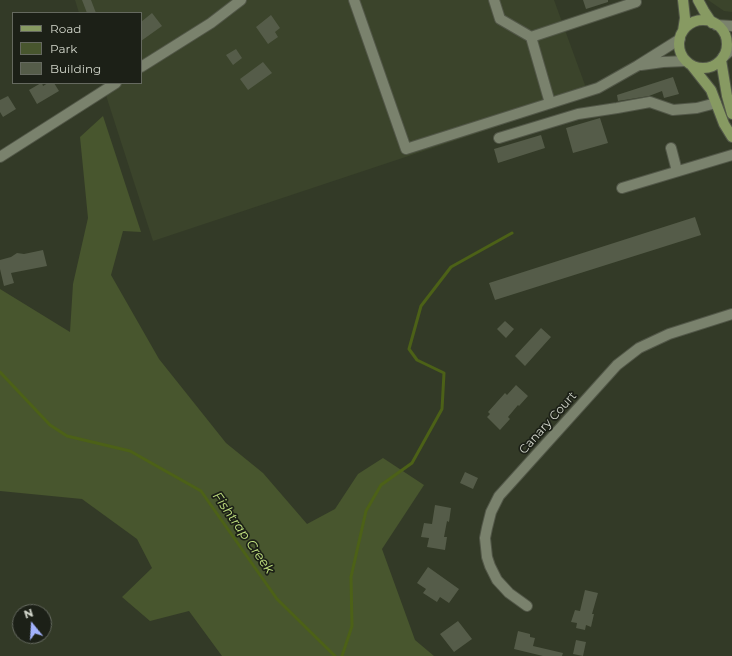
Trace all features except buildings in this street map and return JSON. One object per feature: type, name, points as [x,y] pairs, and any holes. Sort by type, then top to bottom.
[{"type":"main road","points":[[682,0],[685,18],[679,47],[681,54],[709,87],[724,124],[732,137]]},
{"type":"main road","points":[[689,63],[700,68],[708,68],[715,65],[722,58],[727,45],[726,37],[722,30],[714,24],[698,0]]},
{"type":"main road","points":[[681,36],[688,26],[694,22],[702,21],[714,24]]},
{"type":"main road","points":[[722,58],[725,85],[732,114]]},
{"type":"street","points":[[142,66],[210,23],[241,0]]},
{"type":"street","points":[[354,0],[406,148],[598,88],[637,66],[681,36]]},
{"type":"street","points":[[494,0],[500,20],[531,37],[550,103]]},
{"type":"street","points":[[531,37],[636,2]]},
{"type":"street","points":[[714,24],[732,26]]},
{"type":"street","points":[[722,58],[732,49]]},
{"type":"street","points":[[637,66],[663,62],[689,63]]},
{"type":"street","points":[[0,157],[114,84]]},
{"type":"street","points":[[499,138],[578,114],[650,102],[673,110],[696,108],[716,103]]},
{"type":"street","points":[[671,148],[677,171]]},
{"type":"street","points":[[622,188],[732,155]]},
{"type":"street","name":"Canary Court","points":[[527,606],[509,593],[497,580],[487,556],[485,538],[486,528],[491,512],[499,496],[617,365],[639,348],[669,334],[732,314]]},
{"type":"shaded area","points":[[75,0],[554,0],[589,96],[153,241],[102,84],[142,84],[142,12],[79,12]]},
{"type":"shaded area","points":[[708,0],[732,0],[732,12],[724,11]]},
{"type":"green space","points":[[103,116],[141,232],[123,231],[111,275],[159,359],[226,443],[263,473],[307,524],[335,509],[358,474],[383,458],[424,485],[382,549],[415,640],[434,656],[222,656],[189,611],[150,621],[122,597],[152,568],[137,539],[82,499],[0,491],[0,289],[70,332],[73,284],[88,218],[80,137]]},
{"type":"waterway","points":[[342,656],[352,626],[351,577],[366,511],[381,485],[412,463],[442,409],[444,373],[417,360],[409,349],[421,306],[451,267],[512,233]]},
{"type":"waterway","name":"Fishtrap Creek","points":[[0,372],[50,425],[67,436],[130,451],[201,491],[277,599],[335,656]]}]
